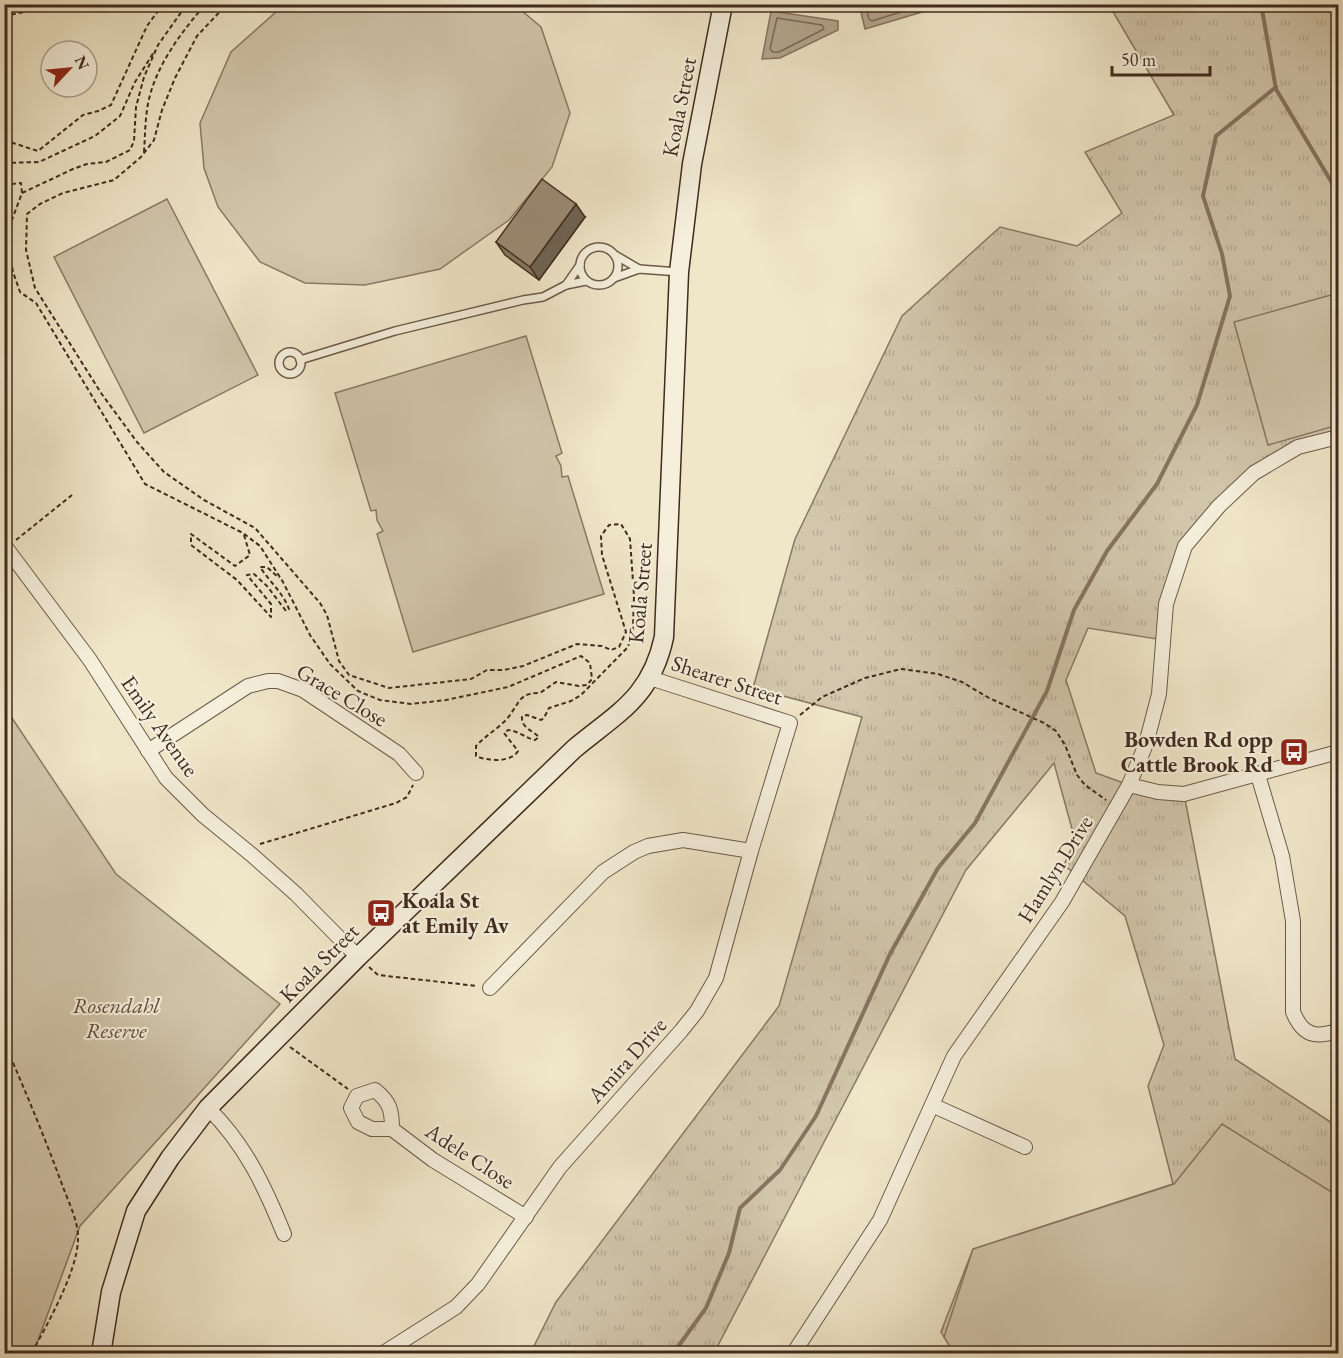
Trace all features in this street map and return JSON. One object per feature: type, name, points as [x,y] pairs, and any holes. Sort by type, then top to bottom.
[{"type":"street","name":"Koala Street","points":[[101,1353],[111,1292],[136,1211],[170,1158],[208,1108],[358,957],[574,749],[633,700],[651,678],[664,637],[678,272],[692,164],[723,4]]},
{"type":"street","name":"Hamlyn Drive","points":[[793,1353],[880,1220],[954,1056],[1062,902],[1129,785],[1146,744],[1159,694],[1166,604],[1185,546],[1219,506],[1254,473],[1298,447],[1338,437]]},
{"type":"street","name":"Emily Avenue","points":[[5,546],[90,660],[166,778],[184,797],[296,894],[358,957]]},
{"type":"street","name":"Shearer Street","points":[[651,678],[790,723]]},
{"type":"street","name":"Grace Close","points":[[148,751],[248,686],[260,682],[278,681],[303,690],[399,754],[416,773]]},
{"type":"street","name":"Amira Drive","points":[[382,1353],[456,1307],[478,1284],[560,1167],[681,1031],[706,996],[716,978],[725,949],[751,851],[790,723]]},
{"type":"street","points":[[1129,785],[1158,792],[1184,794],[1338,752]]},
{"type":"street","points":[[1258,775],[1282,856],[1293,921],[1293,1012],[1299,1026],[1311,1034],[1324,1035],[1338,1031]]},
{"type":"street","points":[[490,988],[603,872],[634,852],[648,846],[683,840],[751,851]]},
{"type":"street","name":"Adele Close","points":[[392,1129],[392,1114],[386,1099],[375,1090],[357,1096],[351,1108],[358,1122],[372,1129],[392,1129],[433,1160],[526,1217]]},
{"type":"street","points":[[932,1105],[1025,1147]]},
{"type":"street","points":[[208,1108],[238,1141],[255,1169],[284,1234]]},
{"type":"lane","points":[[566,285],[580,265],[584,254],[594,247],[606,248],[639,269]]},
{"type":"lane","points":[[614,278],[618,266],[615,255]]},
{"type":"lane","points":[[580,265],[582,276],[586,281]]},
{"type":"lane","points":[[300,360],[395,332],[543,297],[566,285],[586,281],[598,285],[639,269],[678,272]]},
{"type":"path","points":[[4,16],[45,8],[50,4]]},
{"type":"path","points":[[4,144],[13,143],[38,151],[83,115],[111,105],[147,26],[163,4]]},
{"type":"path","points":[[4,163],[39,162],[95,136],[120,116],[135,82],[187,4]]},
{"type":"path","points":[[143,154],[147,108],[152,86],[181,36],[207,4]]},
{"type":"path","points":[[4,185],[21,183],[22,193],[6,236],[13,272],[20,292],[36,303],[145,484],[243,534],[260,546],[283,582],[310,635],[330,664],[358,691],[380,700],[411,704],[446,700],[508,687],[581,656],[590,663],[592,679],[588,684],[579,686],[556,682],[540,693],[531,693],[520,699],[516,709],[507,720],[485,736],[476,746],[476,756],[484,760],[510,759],[515,756],[518,751],[504,734],[508,730],[516,731],[535,740],[538,737],[526,728],[521,721],[522,716],[527,715],[541,720],[549,708],[571,702],[581,695],[628,647],[633,627],[634,596],[630,539],[621,524],[609,525],[601,536],[602,555],[626,632],[619,647],[611,650],[602,646],[577,644],[523,666],[504,670],[487,670],[471,679],[389,688],[349,675],[339,661],[327,615],[320,603],[255,528],[204,500],[164,472],[137,442],[101,393],[35,288],[26,250],[27,214],[40,204],[63,193],[114,180],[143,154],[154,140],[162,110],[175,78],[197,36],[227,4]]},
{"type":"path","points":[[22,193],[73,169],[87,164],[106,162],[130,150],[134,141],[136,107],[144,77],[158,45]]},
{"type":"path","points":[[5,546],[72,495]]},
{"type":"path","points":[[243,534],[250,555],[235,566],[191,534],[190,546],[237,580],[271,616],[271,604],[247,575],[254,574],[267,586],[286,611],[289,609],[288,605],[260,567],[267,567],[283,582]]},
{"type":"path","points":[[790,723],[822,697],[865,678],[901,669],[938,674],[963,682],[989,698],[1056,731],[1065,745],[1077,775],[1085,785],[1117,808]]},
{"type":"path","points":[[245,848],[396,803],[407,797],[416,773]]},
{"type":"path","points":[[358,957],[378,975],[490,988]]},
{"type":"path","points":[[280,1036],[287,1045],[357,1096]]},
{"type":"path","points":[[4,1042],[41,1127],[73,1214],[78,1238],[74,1261],[53,1312],[31,1353]]},
{"type":"green space","points":[[285,4],[515,5],[541,27],[570,113],[552,167],[509,220],[440,269],[365,285],[305,283],[260,262],[218,207],[204,168],[200,123],[231,52]]},
{"type":"green space","points":[[1109,5],[1338,5],[1338,437],[1298,447],[1254,473],[1185,546],[1163,640],[1088,628],[1066,680],[1096,773],[1129,785],[1184,794],[1235,1059],[1338,1127],[1338,1353],[954,1353],[941,1332],[973,1249],[1173,1184],[1148,1086],[1164,1045],[1125,916],[1064,865],[1075,840],[1054,763],[966,870],[714,1353],[530,1354],[556,1302],[779,1006],[862,717],[753,688],[795,539],[902,316],[1000,227],[1077,246],[1122,213],[1085,152],[1174,115]]},
{"type":"green space","points":[[167,199],[258,375],[144,433],[54,257]]},
{"type":"green space","points":[[1338,293],[1338,425],[1268,445],[1234,322]]},
{"type":"green space","points":[[526,336],[562,453],[556,456],[561,466],[562,477],[568,476],[604,594],[413,652],[377,534],[383,531],[377,520],[376,510],[371,511],[335,393]]},
{"type":"green space","name":"Rosendahl Reserve","points":[[4,706],[116,874],[280,1004],[80,1226],[33,1354],[4,1353]]},
{"type":"green space","points":[[1222,1124],[1338,1196],[1338,1353],[954,1353],[944,1337],[973,1249],[1174,1184]]},
{"type":"water","points":[[859,4],[946,4],[946,5],[865,29]]},
{"type":"water","points":[[771,11],[838,21],[838,30],[780,58],[762,59]]},
{"type":"building","points":[[542,179],[576,204],[530,267],[496,242]]},
{"type":"waterway","points":[[1261,4],[1276,89],[1338,193]]},
{"type":"waterway","points":[[667,1354],[677,1348],[706,1308],[729,1253],[740,1208],[780,1170],[816,1116],[890,954],[938,868],[975,823],[1047,691],[1074,610],[1107,551],[1157,484],[1197,405],[1230,296],[1222,254],[1203,196],[1216,136],[1276,87]]},
{"type":"place","name":"Bowden Rd opp Cattle Brook Rd","points":[[1294,752]]},
{"type":"place","name":"Koala St at Emily Av","points":[[381,913]]}]
